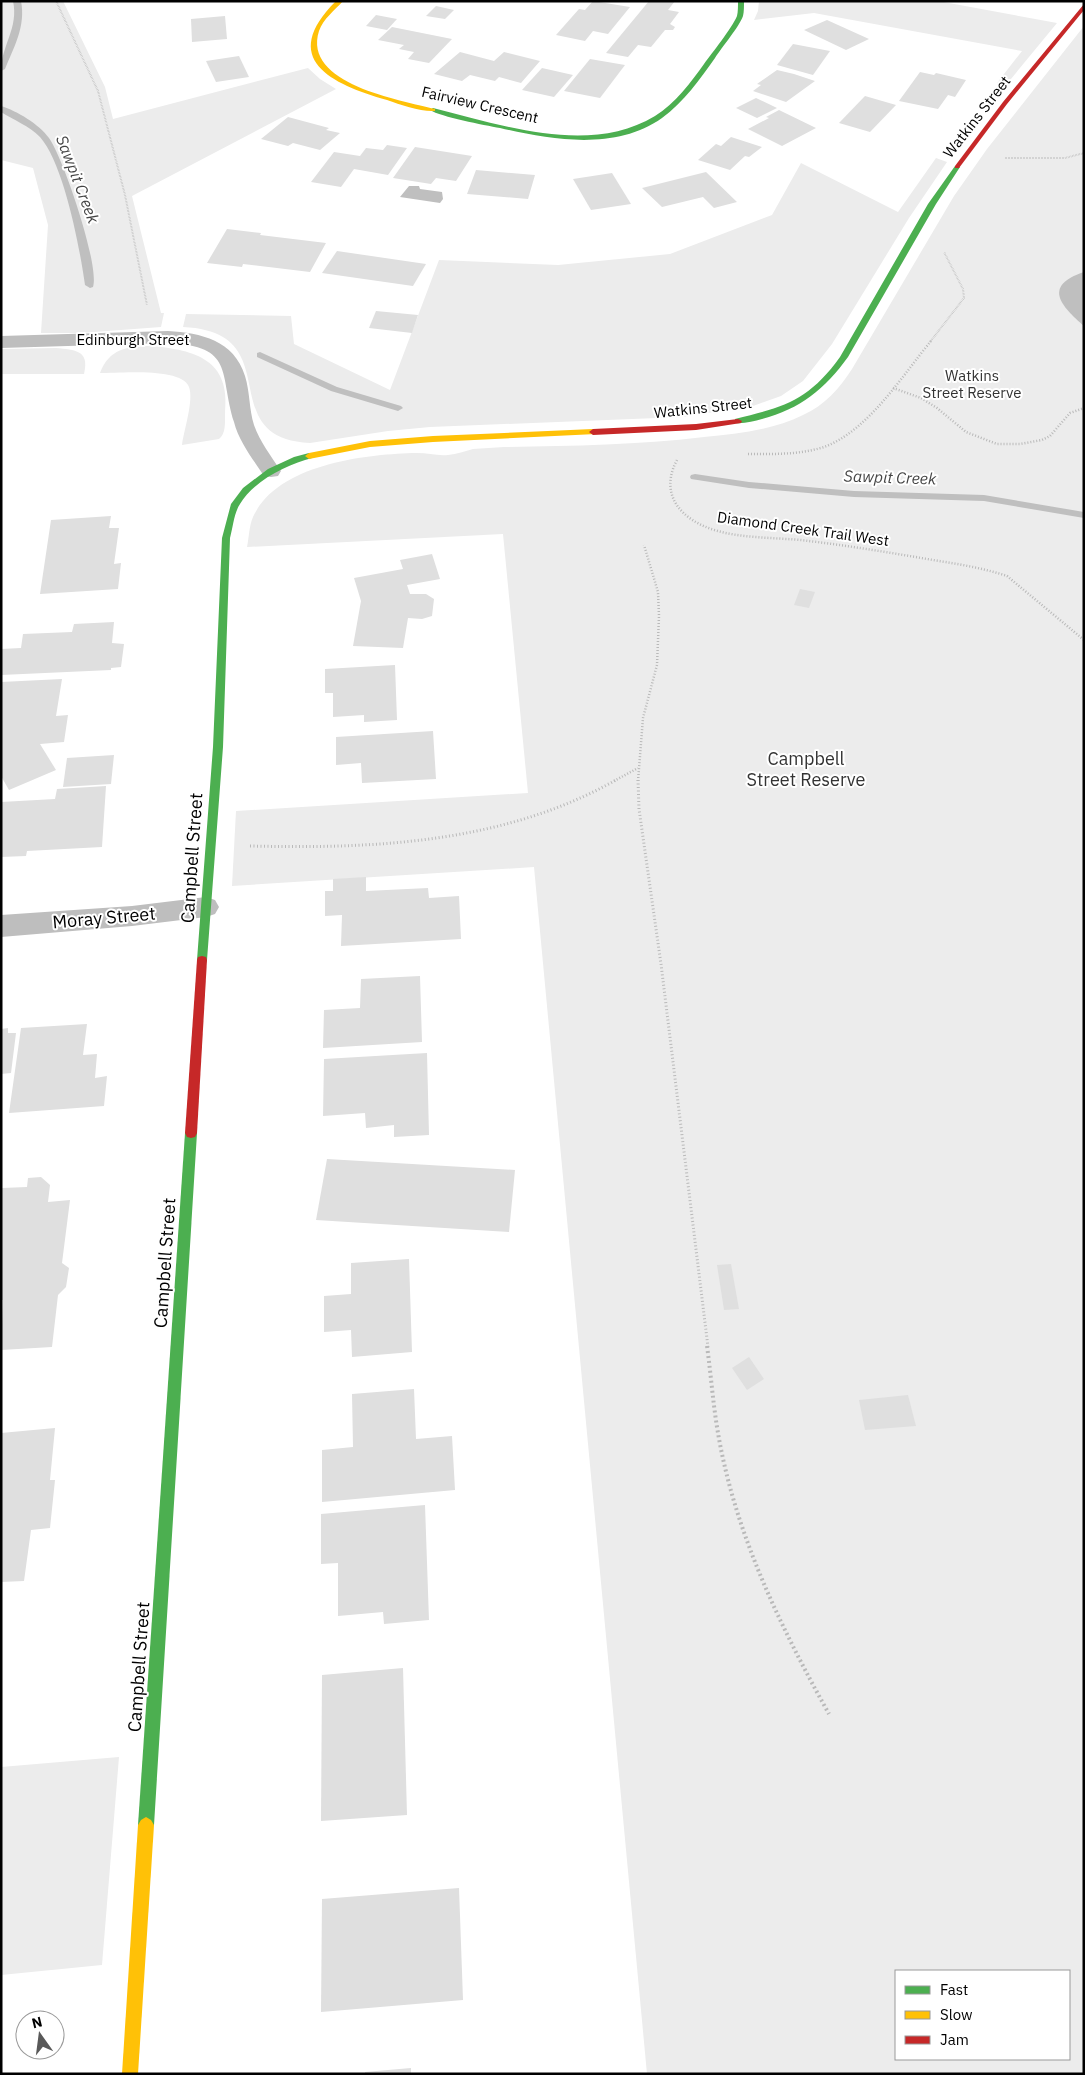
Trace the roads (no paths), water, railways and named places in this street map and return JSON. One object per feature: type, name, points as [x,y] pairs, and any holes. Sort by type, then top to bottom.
[{"type":"street","name":"Fairview Crescent","points":[[340,1],[318,25],[313,38],[313,52],[330,74],[347,84],[372,94],[516,131],[544,135],[574,136],[629,130],[646,124],[660,116],[675,103],[740,16],[741,1]]},
{"type":"street","name":"Watkins Street","points":[[271,471],[297,459],[377,444],[442,438],[696,427],[737,422],[769,415],[793,406],[814,393],[828,378],[846,352],[933,203],[962,160],[1084,6]]},
{"type":"street","name":"Edinburgh Street","points":[[1,342],[155,337],[198,340],[213,346],[222,353],[235,376],[240,408],[249,435],[271,471]]},
{"type":"street","name":"Campbell Street","points":[[130,2074],[218,748],[226,538],[235,504],[246,490],[271,471]]},
{"type":"street","name":"Moray Street","points":[[1,926],[123,917],[206,907]]},
{"type":"waterway","name":"Sawpit Creek","points":[[1,69],[18,27],[19,10],[17,1]]},
{"type":"waterway","name":"Sawpit Creek","points":[[1,108],[35,129],[53,149],[74,208],[90,285]]},
{"type":"waterway","name":"Sawpit Creek","points":[[260,355],[334,389],[398,408]]},
{"type":"waterway","name":"Sawpit Creek","points":[[695,477],[749,485],[854,494],[984,498],[1084,515]]},
{"type":"park label","name":"Watkins Street Reserve","points":[[972,384]]},
{"type":"park label","name":"Campbell Street Reserve","points":[[806,770]]}]
